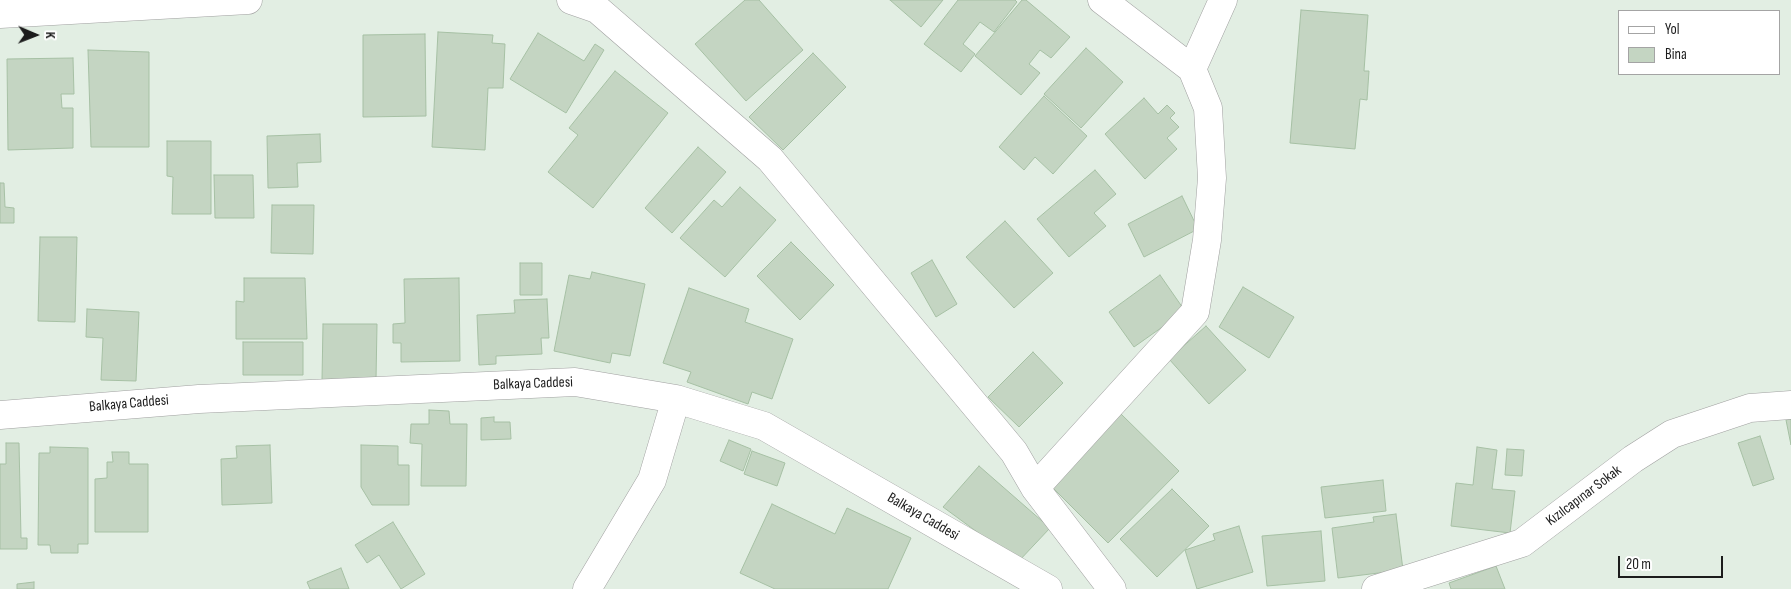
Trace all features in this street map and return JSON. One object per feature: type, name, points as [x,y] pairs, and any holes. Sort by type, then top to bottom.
[{"type":"street","points":[[0,14],[248,0]]},
{"type":"street","points":[[570,0],[597,9],[770,159],[1014,452],[1035,488],[1112,589]]},
{"type":"street","points":[[1035,488],[1195,312],[1207,240],[1212,178],[1208,108],[1192,69],[1102,0]]},
{"type":"street","points":[[1192,69],[1223,0]]},
{"type":"street","name":"Balkaya Caddesi","points":[[0,415],[199,398],[575,382],[676,399],[764,426],[1048,589]]},
{"type":"street","points":[[587,589],[652,480],[676,399]]},
{"type":"street","name":"Kızılcapınar Sokak","points":[[1376,589],[1522,542],[1633,459],[1672,434],[1750,408],[1791,405]]},
{"type":"building","points":[[745,0],[759,0],[803,50],[746,101],[695,44]]},
{"type":"building","points":[[890,0],[943,0],[921,27]]},
{"type":"building","points":[[958,0],[1015,0],[1017,2],[994,32],[980,22],[963,44],[975,54],[961,72],[924,44]]},
{"type":"building","points":[[1022,0],[1026,0],[1070,37],[1051,58],[1040,50],[1029,64],[1040,73],[1021,95],[975,56]]},
{"type":"building","points":[[1301,10],[1368,15],[1364,71],[1369,71],[1367,100],[1360,99],[1355,149],[1290,143]]},
{"type":"building","points":[[438,32],[493,35],[492,43],[505,44],[503,88],[488,88],[485,150],[432,147]]},
{"type":"building","points":[[538,33],[584,61],[595,44],[604,50],[566,113],[510,79]]},
{"type":"building","points":[[425,34],[426,116],[363,117],[363,35]]},
{"type":"building","points":[[1086,48],[1123,82],[1081,128],[1044,94]]},
{"type":"building","points":[[88,50],[149,52],[149,147],[91,147]]},
{"type":"building","points":[[813,53],[846,87],[783,150],[749,117]]},
{"type":"building","points":[[73,58],[74,94],[61,94],[62,108],[73,108],[73,148],[8,150],[7,59]]},
{"type":"building","points":[[615,71],[668,113],[593,208],[548,172],[578,135],[569,128]]},
{"type":"building","points":[[1044,96],[1087,136],[1053,174],[1035,157],[1024,170],[999,147]]},
{"type":"building","points":[[1144,98],[1158,114],[1167,105],[1175,113],[1170,118],[1179,127],[1167,138],[1177,149],[1145,179],[1105,134]]},
{"type":"building","points":[[320,134],[321,162],[297,163],[298,187],[268,188],[267,136]]},
{"type":"building","points":[[167,141],[211,141],[211,214],[172,214],[173,177],[167,176]]},
{"type":"building","points":[[698,147],[726,172],[672,233],[645,208]]},
{"type":"building","points":[[1095,170],[1116,194],[1094,213],[1106,226],[1069,257],[1037,219]]},
{"type":"building","points":[[214,175],[253,175],[254,218],[215,218]]},
{"type":"building","points":[[0,183],[4,183],[5,207],[14,208],[14,223],[0,223]]},
{"type":"building","points":[[740,187],[776,220],[725,277],[680,238],[714,200],[722,207]]},
{"type":"building","points":[[1182,196],[1198,229],[1144,257],[1128,224]]},
{"type":"building","points":[[272,205],[314,205],[313,254],[271,253]]},
{"type":"building","points":[[1005,221],[1053,273],[1014,308],[966,257]]},
{"type":"building","points":[[40,237],[77,237],[75,322],[38,321]]},
{"type":"building","points":[[791,242],[834,285],[800,320],[757,276]]},
{"type":"building","points":[[932,260],[957,304],[936,317],[911,273]]},
{"type":"building","points":[[520,263],[542,263],[542,295],[520,295]]},
{"type":"building","points":[[592,272],[645,284],[630,356],[612,353],[610,363],[554,351],[569,275],[590,279]]},
{"type":"building","points":[[1160,275],[1185,311],[1134,347],[1109,312]]},
{"type":"building","points":[[244,278],[305,278],[307,339],[236,339],[236,301],[244,302]]},
{"type":"building","points":[[459,278],[460,361],[401,362],[401,343],[393,343],[393,324],[405,323],[404,279]]},
{"type":"building","points":[[1243,287],[1294,317],[1269,358],[1219,327]]},
{"type":"building","points":[[689,288],[749,309],[745,322],[793,339],[772,399],[752,392],[748,404],[687,382],[691,372],[663,363]]},
{"type":"building","points":[[547,299],[549,338],[541,338],[542,354],[496,356],[496,364],[479,365],[477,315],[515,313],[514,300]]},
{"type":"building","points":[[87,309],[139,312],[136,381],[101,380],[103,338],[86,337]]},
{"type":"building","points":[[323,324],[377,324],[376,380],[322,380]]},
{"type":"building","points":[[1206,326],[1246,370],[1209,404],[1169,359]]},
{"type":"building","points":[[243,342],[303,342],[303,375],[243,375]]},
{"type":"building","points":[[1033,352],[1063,383],[1019,427],[988,397]]},
{"type":"building","points":[[429,410],[449,411],[450,424],[467,424],[466,486],[421,486],[422,444],[410,443],[411,424],[429,424]]},
{"type":"building","points":[[1121,414],[1179,471],[1108,543],[1050,485]]},
{"type":"building","points":[[494,417],[494,422],[510,422],[511,439],[481,440],[481,418]]},
{"type":"building","points":[[1791,419],[1791,445],[1786,420]]},
{"type":"building","points":[[1760,436],[1774,479],[1753,486],[1738,443]]},
{"type":"building","points":[[729,440],[751,449],[743,471],[720,461]]},
{"type":"building","points":[[6,443],[19,443],[21,538],[27,538],[27,549],[0,549],[0,464],[6,464]]},
{"type":"building","points":[[270,445],[272,503],[222,505],[221,459],[237,458],[236,446]]},
{"type":"building","points":[[361,445],[398,446],[398,465],[409,465],[409,505],[372,505],[361,487]]},
{"type":"building","points":[[50,447],[88,448],[88,544],[78,544],[78,553],[51,553],[50,545],[38,545],[39,453],[50,453]]},
{"type":"building","points":[[1477,447],[1497,450],[1492,489],[1515,491],[1510,533],[1451,526],[1456,483],[1473,485]]},
{"type":"building","points":[[1507,449],[1524,450],[1522,476],[1505,475]]},
{"type":"building","points":[[752,451],[785,463],[777,486],[744,474]]},
{"type":"building","points":[[112,452],[129,452],[129,464],[148,464],[148,532],[95,532],[95,479],[107,478],[107,462],[113,462]]},
{"type":"building","points":[[979,466],[1050,528],[1018,562],[943,507]]},
{"type":"building","points":[[1383,480],[1386,511],[1325,518],[1321,487]]},
{"type":"building","points":[[1172,489],[1209,526],[1157,577],[1120,539]]},
{"type":"building","points":[[772,504],[835,534],[847,508],[911,538],[888,589],[775,589],[740,573]]},
{"type":"building","points":[[1396,514],[1403,570],[1338,578],[1332,528],[1374,522],[1373,517]]},
{"type":"building","points":[[393,522],[425,574],[401,589],[379,555],[367,563],[355,545]]},
{"type":"building","points":[[1239,526],[1253,572],[1197,589],[1185,550],[1215,540],[1213,534]]},
{"type":"building","points":[[1321,531],[1325,581],[1267,586],[1262,536]]},
{"type":"building","points":[[1496,566],[1505,589],[1451,589],[1449,583]]},
{"type":"building","points":[[341,568],[349,589],[310,589],[307,582]]},
{"type":"building","points":[[34,582],[34,589],[17,589],[17,584]]}]
